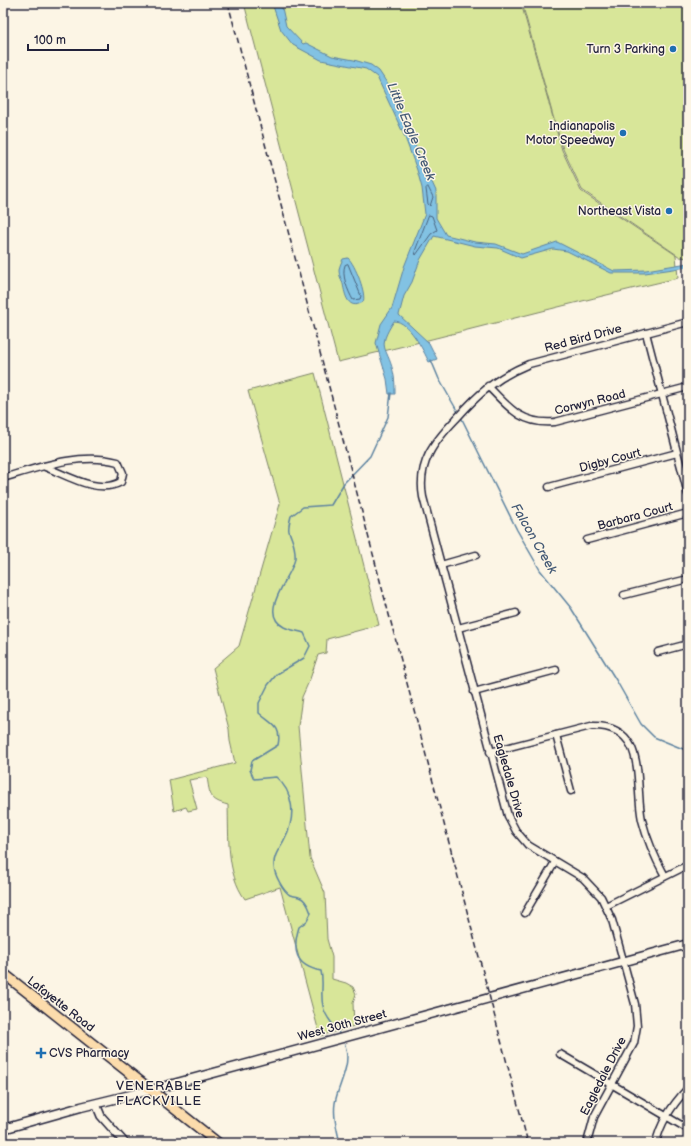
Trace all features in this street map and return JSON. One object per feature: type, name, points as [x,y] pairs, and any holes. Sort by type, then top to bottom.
[{"type":"main road","name":"West 30th Street","points":[[3,1129],[688,944]]},
{"type":"main road","name":"Lafayette Road","points":[[3,973],[218,1143]]},
{"type":"street","name":"Red Bird Drive","points":[[488,386],[504,375],[529,364],[688,322]]},
{"type":"street","points":[[646,333],[688,494]]},
{"type":"street","name":"Corwyn Road","points":[[488,386],[517,414],[528,420],[545,423],[555,422],[688,388]]},
{"type":"street","name":"Eagledale Drive","points":[[488,386],[455,419],[430,449],[425,460],[422,477],[423,497],[506,811],[513,827],[528,845],[585,880],[596,890],[606,906],[624,961],[636,1008],[636,1030],[630,1051],[594,1117],[587,1143]]},
{"type":"street","name":"Digby Court","points":[[549,487],[677,453]]},
{"type":"street","points":[[3,478],[43,466],[78,459],[107,459],[118,462],[123,473],[121,482],[112,487],[100,487],[43,466]]},
{"type":"street","name":"Barbara Court","points":[[587,540],[688,513]]},
{"type":"street","points":[[441,565],[476,555]]},
{"type":"street","points":[[624,595],[688,579]]},
{"type":"street","points":[[458,628],[516,612]]},
{"type":"street","points":[[658,652],[688,644]]},
{"type":"street","points":[[474,692],[556,670]]},
{"type":"street","points":[[490,752],[586,727],[601,726],[617,732],[628,741],[633,749],[637,761],[640,806],[644,827],[652,850],[665,876]]},
{"type":"street","points":[[556,735],[571,791]]},
{"type":"street","points":[[525,914],[554,862]]},
{"type":"street","points":[[606,906],[688,865]]},
{"type":"street","points":[[560,1054],[688,1129]]},
{"type":"street","points":[[656,1143],[667,1116],[688,1088]]},
{"type":"street","points":[[96,1104],[101,1116],[124,1143]]},
{"type":"green space","points":[[244,3],[521,3],[562,150],[581,191],[676,255],[678,278],[338,362]]},
{"type":"green space","name":"Indianapolis Motor Speedway","points":[[522,3],[688,3],[688,258],[680,257],[582,190],[563,149]]},
{"type":"green space","points":[[315,373],[379,625],[327,639],[326,653],[318,655],[302,697],[298,726],[310,858],[325,893],[327,939],[332,957],[332,979],[346,983],[353,987],[356,994],[353,1003],[354,1026],[320,1036],[280,887],[245,899],[234,878],[229,842],[228,805],[214,799],[210,792],[207,777],[189,780],[197,809],[188,811],[186,807],[174,811],[169,780],[235,763],[229,729],[213,668],[239,646],[280,504],[248,391]]},
{"type":"water","points":[[272,3],[281,3],[286,26],[303,44],[306,43],[332,56],[371,65],[379,71],[387,83],[436,191],[436,218],[446,235],[475,242],[496,244],[522,254],[557,242],[614,271],[646,270],[688,263],[688,267],[645,273],[611,273],[567,251],[553,249],[521,258],[498,248],[475,246],[434,236],[420,260],[412,282],[404,296],[399,315],[429,343],[437,359],[429,362],[410,331],[400,322],[394,321],[385,337],[384,343],[395,380],[395,394],[389,394],[387,379],[376,343],[381,324],[392,308],[404,267],[425,214],[422,188],[417,170],[404,135],[377,77],[366,69],[321,60],[293,45],[281,30]]},
{"type":"water","points":[[348,258],[357,273],[364,298],[363,302],[354,305],[346,297],[339,275],[339,268],[343,259]]},
{"type":"waterway","name":"Falcon Creek","points":[[431,360],[439,379],[459,414]]},
{"type":"waterway","name":"Little Eagle Creek","points":[[340,1035],[324,1010],[322,1002],[321,971],[312,969],[301,961],[296,950],[299,927],[307,921],[311,913],[304,900],[287,893],[277,878],[274,869],[275,858],[289,830],[291,822],[292,813],[290,797],[287,790],[276,777],[254,779],[250,770],[252,761],[278,745],[279,739],[279,734],[275,726],[259,713],[259,703],[268,685],[277,674],[304,658],[310,646],[304,633],[284,627],[276,620],[274,612],[275,603],[295,558],[294,547],[289,529],[291,516],[303,507],[331,505],[344,483],[370,456],[388,417],[391,393]]},
{"type":"waterway","name":"Falcon Creek","points":[[461,417],[517,530],[540,570],[571,608],[616,680],[641,724],[654,737],[688,751]]},
{"type":"waterway","name":"Little Eagle Creek","points":[[340,1143],[336,1123],[335,1103],[345,1072],[347,1056],[343,1040]]},
{"type":"railway","points":[[228,3],[528,1143]]},
{"type":"place","name":"Turn 3 Parking","points":[[673,49]]},
{"type":"place","name":"Indianapolis Motor Speedway","points":[[623,133]]},
{"type":"place","name":"Northeast Vista","points":[[669,211]]},
{"type":"place","name":"CVS Pharmacy","points":[[41,1053]]},
{"type":"district","name":"VENERABLE FLACKVILLE","points":[[159,1092]]}]
